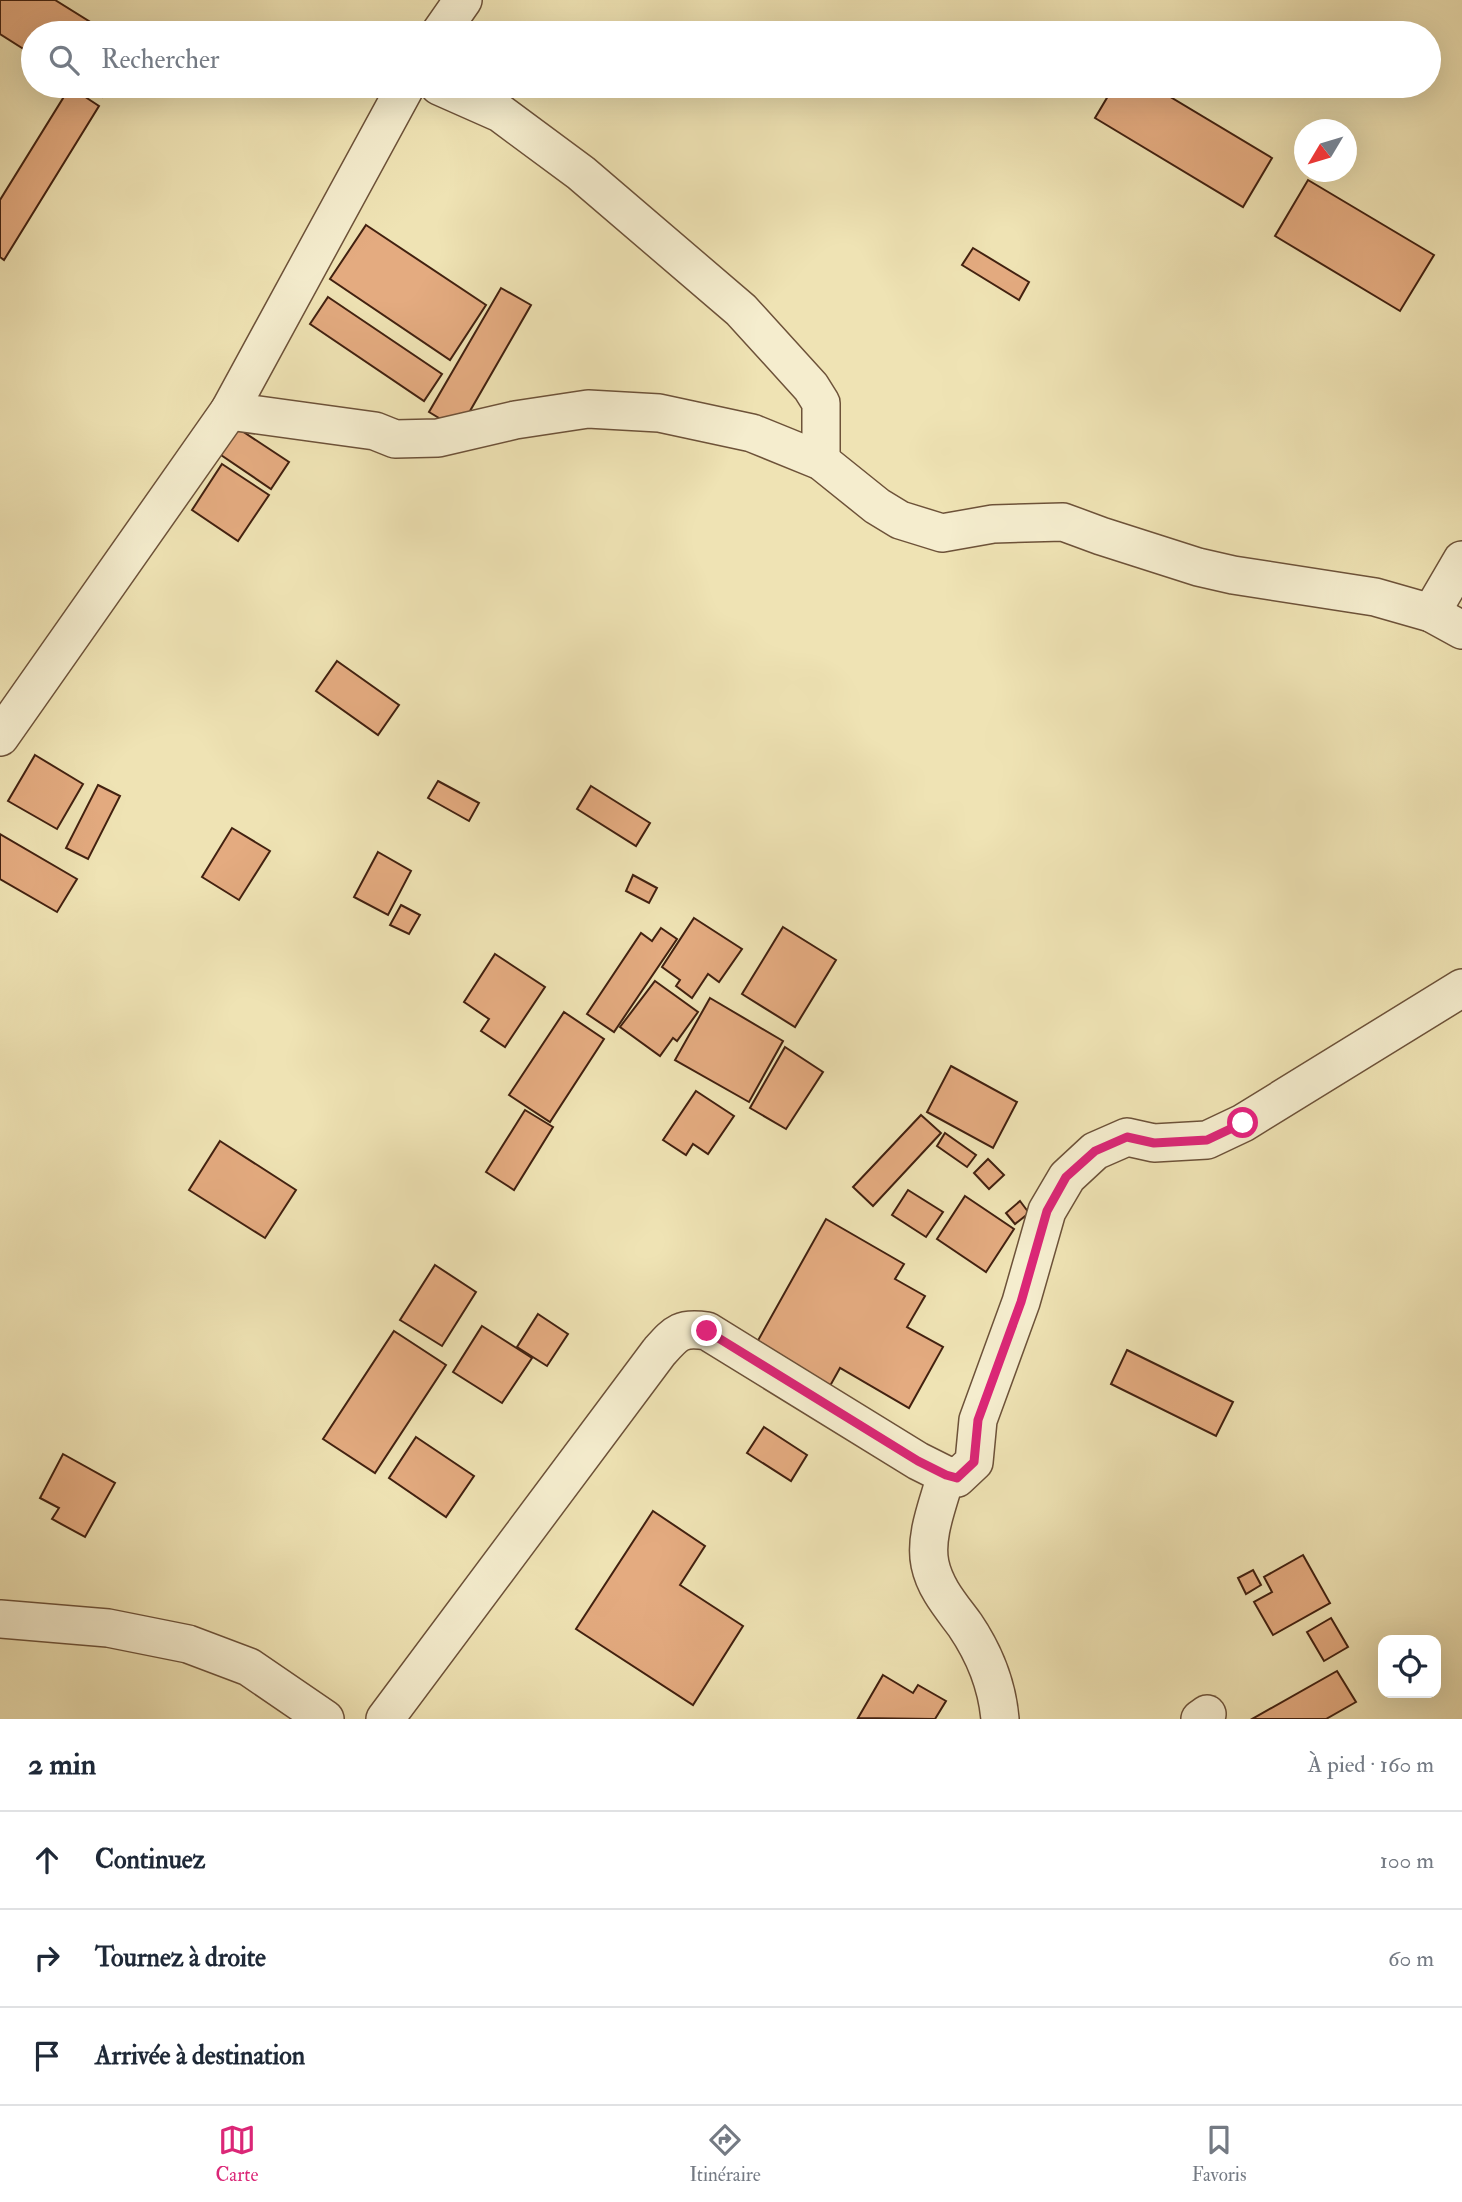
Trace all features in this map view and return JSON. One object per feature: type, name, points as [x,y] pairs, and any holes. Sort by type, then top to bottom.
[{"type":"street","points":[[448,21],[463,0]]},
{"type":"street","points":[[0,737],[229,411],[399,98]]},
{"type":"street","points":[[466,98],[500,113],[571,165],[741,310],[811,387],[821,403],[821,461]]},
{"type":"street","points":[[229,411],[376,431],[395,439],[438,438],[515,420],[588,409],[659,413],[752,433],[821,461],[877,506],[900,520],[942,533],[993,524],[1063,522],[1198,567],[1375,597],[1446,622],[1462,560]]},
{"type":"street","points":[[385,1719],[674,1335],[690,1328],[707,1331],[918,1461],[957,1478],[974,1462],[978,1420],[1021,1302],[1047,1211],[1066,1177],[1095,1151],[1127,1137],[1154,1143],[1207,1140],[1243,1123],[1462,988]]},
{"type":"street","points":[[946,1475],[929,1546],[930,1565],[942,1594],[984,1658],[998,1695],[1000,1719]]},
{"type":"street","points":[[0,1619],[108,1628],[188,1644],[249,1667],[325,1719]]},
{"type":"building","points":[[0,0],[55,0],[89,21],[21,21],[21,47],[0,34]]},
{"type":"building","points":[[63,98],[87,98],[99,106],[4,260],[0,257],[0,200]]},
{"type":"building","points":[[1107,98],[1172,98],[1272,158],[1243,207],[1095,118]]},
{"type":"building","points":[[1307,182],[1311,182],[1434,255],[1400,311],[1275,236]]},
{"type":"building","points":[[366,225],[486,305],[450,360],[330,279]]},
{"type":"building","points":[[973,248],[1029,282],[1019,300],[962,265]]},
{"type":"building","points":[[501,288],[531,305],[459,430],[429,412]]},
{"type":"building","points":[[328,297],[442,374],[424,401],[310,324]]},
{"type":"building","points":[[236,427],[289,462],[271,489],[218,453]]},
{"type":"building","points":[[222,464],[269,495],[238,541],[192,510]]},
{"type":"building","points":[[337,661],[399,705],[378,735],[316,691]]},
{"type":"building","points":[[35,755],[83,784],[57,829],[8,801]]},
{"type":"building","points":[[438,781],[479,803],[469,821],[428,798]]},
{"type":"building","points":[[98,785],[120,796],[88,859],[66,848]]},
{"type":"building","points":[[591,786],[650,823],[636,846],[577,809]]},
{"type":"building","points":[[232,828],[270,851],[239,900],[202,877]]},
{"type":"building","points":[[0,834],[77,879],[57,912],[0,879]]},
{"type":"building","points":[[378,852],[411,871],[388,915],[354,897]]},
{"type":"building","points":[[633,875],[657,888],[649,903],[626,891]]},
{"type":"building","points":[[401,905],[420,915],[409,934],[390,925]]},
{"type":"building","points":[[694,918],[742,949],[719,982],[708,974],[692,998],[676,986],[680,980],[662,967]]},
{"type":"building","points":[[783,927],[836,960],[795,1027],[742,994]]},
{"type":"building","points":[[661,928],[677,939],[614,1032],[587,1014],[641,933],[652,941]]},
{"type":"building","points":[[495,954],[545,987],[505,1047],[481,1031],[489,1019],[464,1002]]},
{"type":"building","points":[[655,981],[698,1012],[677,1041],[673,1038],[660,1056],[620,1027]]},
{"type":"building","points":[[710,998],[783,1041],[749,1102],[675,1060]]},
{"type":"building","points":[[564,1012],[604,1039],[550,1122],[509,1095]]},
{"type":"building","points":[[785,1047],[823,1072],[786,1129],[750,1108]]},
{"type":"building","points":[[951,1066],[1017,1102],[993,1148],[927,1112]]},
{"type":"building","points":[[696,1091],[734,1116],[708,1154],[693,1144],[686,1155],[663,1140]]},
{"type":"building","points":[[525,1110],[553,1127],[514,1190],[486,1172]]},
{"type":"building","points":[[921,1115],[941,1133],[873,1206],[853,1187]]},
{"type":"building","points":[[945,1133],[976,1155],[967,1167],[937,1146]]},
{"type":"building","points":[[220,1141],[296,1190],[265,1238],[189,1190]]},
{"type":"building","points":[[988,1159],[1004,1175],[989,1189],[974,1173]]},
{"type":"building","points":[[908,1190],[943,1212],[926,1237],[892,1215]]},
{"type":"building","points":[[965,1196],[1014,1229],[986,1272],[937,1239]]},
{"type":"building","points":[[1020,1201],[1029,1213],[1015,1224],[1006,1213]]},
{"type":"building","points":[[826,1219],[904,1264],[895,1279],[925,1296],[907,1327],[943,1347],[909,1408],[840,1368],[830,1386],[756,1344]]},
{"type":"building","points":[[435,1265],[476,1292],[442,1346],[400,1320]]},
{"type":"building","points":[[538,1314],[568,1334],[547,1366],[517,1347]]},
{"type":"building","points":[[482,1326],[532,1358],[502,1403],[453,1372]]},
{"type":"building","points":[[394,1331],[446,1365],[375,1473],[323,1439]]},
{"type":"building","points":[[1127,1350],[1233,1402],[1216,1436],[1111,1384]]},
{"type":"building","points":[[764,1427],[807,1455],[791,1481],[747,1453]]},
{"type":"building","points":[[416,1437],[474,1476],[446,1517],[389,1478]]},
{"type":"building","points":[[63,1454],[115,1483],[85,1537],[52,1519],[59,1508],[40,1498]]},
{"type":"building","points":[[653,1511],[705,1546],[680,1585],[743,1626],[693,1705],[576,1629]]},
{"type":"building","points":[[1303,1555],[1330,1603],[1273,1635],[1254,1602],[1272,1592],[1264,1577]]},
{"type":"building","points":[[1253,1570],[1261,1585],[1246,1594],[1238,1578]]},
{"type":"building","points":[[1331,1618],[1348,1647],[1324,1661],[1307,1632]]},
{"type":"building","points":[[1337,1671],[1356,1702],[1326,1719],[1252,1719]]},
{"type":"building","points":[[883,1675],[913,1693],[918,1685],[946,1701],[935,1719],[858,1718]]},
{"type":"route","points":[[707,1331],[918,1461],[957,1478],[974,1462],[978,1420],[1021,1302],[1047,1211],[1066,1177],[1095,1151],[1127,1137],[1154,1143],[1207,1140],[1243,1123]]}]
